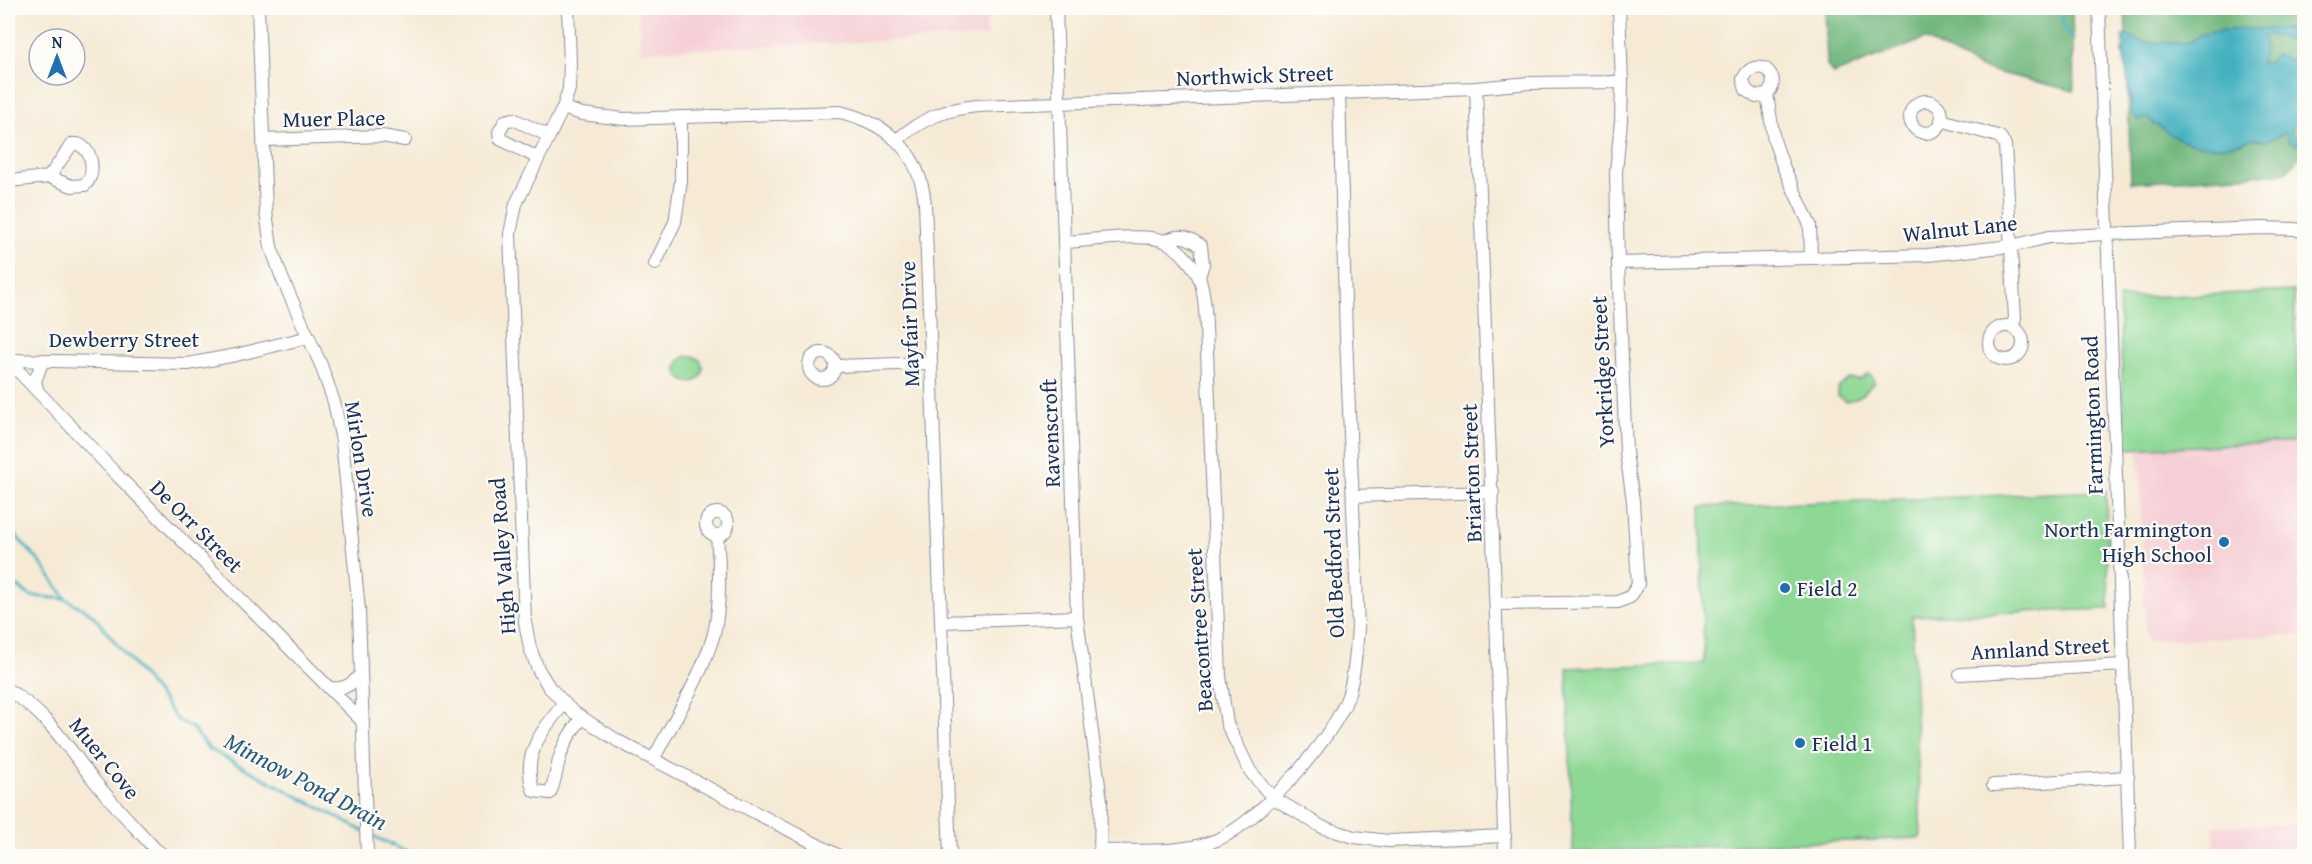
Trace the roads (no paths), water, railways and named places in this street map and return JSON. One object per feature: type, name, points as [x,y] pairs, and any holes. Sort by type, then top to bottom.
[{"type":"street","name":"Mirlon Drive","points":[[258,8],[266,212],[271,247],[334,402],[342,441],[359,610],[367,852]]},
{"type":"street","name":"High Valley Road","points":[[568,8],[570,78],[563,108],[516,204],[509,244],[521,560],[525,622],[530,648],[544,680],[564,704],[582,718],[618,741],[839,856]]},
{"type":"street","name":"Ravenscroft","points":[[1056,8],[1077,617],[1099,780],[1100,854]]},
{"type":"street","name":"Yorkridge Street","points":[[1497,604],[1618,602],[1630,597],[1638,585],[1633,501],[1626,452],[1618,263],[1616,172],[1622,82],[1619,8]]},
{"type":"street","name":"Farmington Road","points":[[2099,8],[2130,856]]},
{"type":"street","name":"Northwick Street","points":[[898,139],[915,125],[951,110],[977,106],[1476,88],[1529,83],[1622,82]]},
{"type":"street","name":"Briarton Street","points":[[1476,88],[1505,856]]},
{"type":"street","name":"Old Bedford Street","points":[[1100,854],[1202,845],[1230,834],[1309,760],[1347,698],[1355,667],[1358,628],[1339,93]]},
{"type":"street","points":[[1767,94],[1774,140],[1783,166],[1810,225],[1811,258]]},
{"type":"street","name":"Mayfair Drive","points":[[563,108],[582,114],[624,118],[840,112],[871,122],[898,139],[917,168],[924,188],[950,856]]},
{"type":"street","points":[[655,264],[675,222],[681,181],[681,117]]},
{"type":"street","points":[[538,158],[500,139],[499,132],[505,121],[513,118],[549,136]]},
{"type":"street","points":[[1941,120],[2000,137],[2005,145],[2015,318],[2012,327]]},
{"type":"street","name":"Muer Place","points":[[264,140],[382,136],[405,140]]},
{"type":"street","points":[[8,181],[49,177]]},
{"type":"street","name":"Walnut Lane","points":[[1618,263],[1927,255],[2012,246],[2049,237],[2107,234],[2261,228],[2295,229],[2304,232]]},
{"type":"street","name":"Beacontree Street","points":[[1065,242],[1145,238],[1166,241],[1179,236],[1191,238],[1201,246],[1203,264],[1199,277]]},
{"type":"street","name":"Beacontree Street","points":[[1166,241],[1185,257],[1199,277],[1204,295],[1220,676],[1227,724],[1250,771],[1272,797],[1322,827],[1354,837],[1389,841],[1504,836]]},
{"type":"street","name":"Dewberry Street","points":[[8,360],[188,364],[309,337]]},
{"type":"street","name":"De Orr Street","points":[[8,360],[116,474],[363,722]]},
{"type":"street","points":[[38,392],[35,381],[43,360]]},
{"type":"street","points":[[835,366],[931,363]]},
{"type":"street","points":[[1353,496],[1493,492]]},
{"type":"street","points":[[654,758],[698,673],[713,636],[718,598],[717,536]]},
{"type":"street","points":[[941,622],[1077,617]]},
{"type":"street","name":"Annland Street","points":[[1960,674],[2123,665]]},
{"type":"street","points":[[329,688],[351,684],[361,674]]},
{"type":"street","name":"Muer Cove","points":[[8,690],[54,727],[97,784],[155,849],[165,856]]},
{"type":"street","points":[[564,704],[541,731],[533,750],[529,779],[534,791],[550,793],[566,741],[582,718]]},
{"type":"street","points":[[1993,785],[2128,777]]},
{"type":"water","points":[[2304,28],[2304,36],[2285,39],[2269,35],[2263,37],[2265,48],[2261,63],[2266,64],[2275,55],[2304,64],[2304,116],[2290,131],[2301,143],[2299,145],[2290,142],[2285,133],[2265,141],[2253,138],[2230,145],[2206,146],[2183,141],[2172,136],[2147,117],[2139,121],[2133,115],[2122,36],[2126,34],[2143,42],[2183,43],[2192,41],[2199,35],[2223,30]]},
{"type":"waterway","points":[[1885,8],[1892,12],[1936,8]]},
{"type":"waterway","points":[[1960,8],[1972,8]]},
{"type":"waterway","points":[[2060,8],[2065,31],[2074,38]]},
{"type":"waterway","name":"Minnow Pond Drain","points":[[8,527],[40,562],[66,599],[92,614],[177,720],[192,728],[209,749],[363,831]]},
{"type":"waterway","name":"Minnow Pond Drain","points":[[8,580],[31,596],[66,599]]},
{"type":"waterway","name":"Minnow Pond Drain","points":[[369,834],[415,856]]},
{"type":"place","name":"North Farmington High School","points":[[2224,542]]},
{"type":"place","name":"Field 2","points":[[1785,588]]},
{"type":"place","name":"Field 1","points":[[1800,743]]}]
